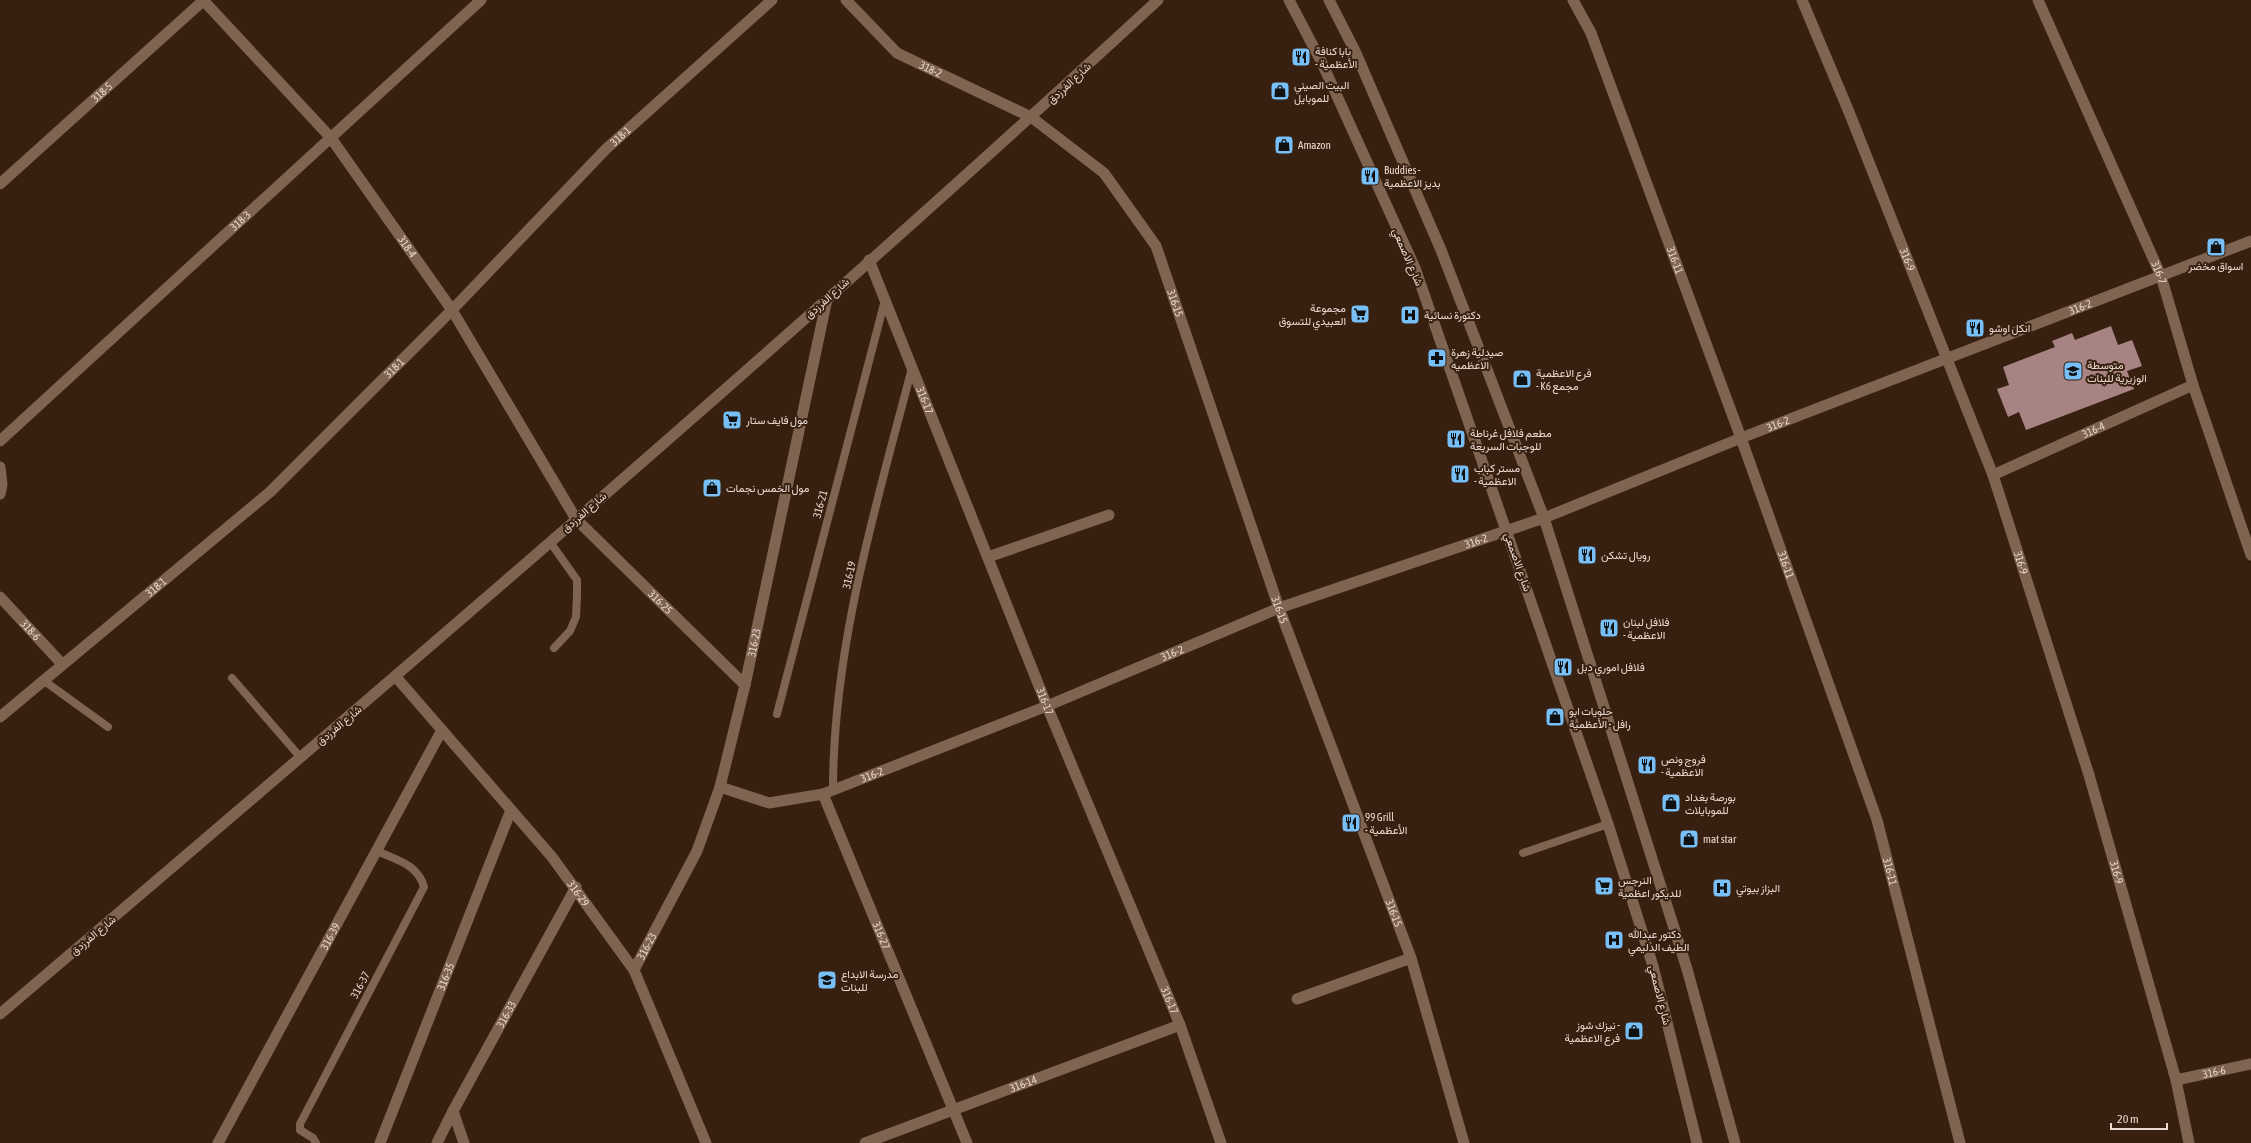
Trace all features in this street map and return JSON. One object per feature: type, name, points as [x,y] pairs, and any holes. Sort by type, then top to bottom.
[{"type":"street","name":"318-4","points":[[204,0],[331,138],[452,310],[576,519]]},
{"type":"street","name":"318-5","points":[[0,184],[204,0]]},
{"type":"street","name":"318-3","points":[[0,441],[481,0]]},
{"type":"street","name":"318-1","points":[[0,717],[270,492],[452,310],[606,149],[772,0]]},
{"type":"street","name":"318-2","points":[[846,0],[897,53],[1031,117]]},
{"type":"street","name":"شارع الفرزدق","points":[[0,1014],[396,677],[827,299],[1031,117],[1158,0]]},
{"type":"street","name":"شارع الاصمعي","points":[[1289,0],[1322,63],[1415,268],[1608,824],[1653,966],[1697,1143]]},
{"type":"street","points":[[1329,0],[1355,51],[1441,250],[1544,518],[1687,969],[1735,1143]]},
{"type":"street","name":"316-11","points":[[1573,0],[1591,34],[1741,438],[1877,820],[1960,1143]]},
{"type":"street","name":"316-9","points":[[1802,0],[1948,358],[1993,475],[2089,775],[2176,1080],[2189,1143]]},
{"type":"street","name":"316-7","points":[[2038,0],[2161,276],[2193,385],[2251,555]]},
{"type":"street","name":"316-15","points":[[1031,117],[1104,173],[1156,246],[1279,608],[1411,958],[1464,1143]]},
{"type":"street","name":"316-2","points":[[720,787],[769,803],[828,792],[1047,706],[1279,608],[1544,518],[1741,438],[2251,241]]},
{"type":"street","name":"316-17","points":[[869,260],[1047,706],[1180,1025],[1221,1143]]},
{"type":"street","name":"316-23","points":[[634,970],[697,851],[720,787],[745,685],[827,299]]},
{"type":"street","name":"316-4","points":[[1993,475],[2193,385]]},
{"type":"street","points":[[0,467],[2,485],[0,494]]},
{"type":"street","points":[[988,558],[1109,515]]},
{"type":"street","name":"316-25","points":[[576,519],[745,685]]},
{"type":"street","name":"318-6","points":[[0,596],[62,664]]},
{"type":"street","name":"316-29","points":[[396,677],[512,810],[576,887],[634,970],[706,1143]]},
{"type":"street","name":"316-39","points":[[218,1143],[442,730]]},
{"type":"street","name":"316-27","points":[[828,792],[967,1143]]},
{"type":"street","name":"316-35","points":[[380,1143],[512,810]]},
{"type":"street","name":"316-33","points":[[437,1143],[453,1111],[576,887]]},
{"type":"street","points":[[1297,999],[1411,958]]},
{"type":"street","name":"316-14","points":[[865,1143],[1180,1025]]},
{"type":"street","name":"316-6","points":[[2176,1080],[2251,1064]]},
{"type":"street","points":[[453,1111],[464,1143]]},
{"type":"lane","name":"316-21","points":[[777,714],[885,300]]},
{"type":"lane","name":"316-19","points":[[828,792],[848,628],[870,528],[912,368]]},
{"type":"lane","points":[[550,542],[577,580],[578,596],[576,617],[570,631],[554,648]]},
{"type":"lane","points":[[232,678],[300,758]]},
{"type":"lane","points":[[44,680],[108,727]]},
{"type":"lane","points":[[1523,853],[1608,824]]},
{"type":"lane","name":"316-37","points":[[316,1143],[313,1138],[300,1130],[300,1124],[424,887],[421,878],[415,869],[376,851]]},
{"type":"building","points":[[2111,326],[2118,345],[2132,340],[2142,366],[2127,371],[2134,389],[2026,430],[2019,412],[2008,417],[1997,389],[2009,385],[2003,367],[2055,347],[2052,341],[2072,333],[2075,340]]},
{"type":"place","name":"بابا كنافة - الأعظمية","points":[[1301,57]]},
{"type":"place","name":"البيت الصيني للموبايل","points":[[1280,91]]},
{"type":"place","name":"Amazon","points":[[1284,145]]},
{"type":"place","name":"Buddies - بديز الاعظمية","points":[[1370,176]]},
{"type":"place","name":"اسواق مخضر","points":[[2216,247]]},
{"type":"place","name":"مجموعة العبيدي للتسوق","points":[[1360,314]]},
{"type":"place","name":"دكتورة نسائية","points":[[1410,315]]},
{"type":"place","name":"انكل اوشو","points":[[1975,328]]},
{"type":"place","name":"صيدلية زهرة الاعظميه","points":[[1437,358]]},
{"type":"place","name":"متوسطة الوزيرية للبنات","points":[[2073,371]]},
{"type":"place","name":"فرع الاعظمية - K6 مجمع","points":[[1522,379]]},
{"type":"place","name":"مول فايف ستار","points":[[732,420]]},
{"type":"place","name":"مطعم فلافل غرناطة للوجبات السريعة","points":[[1456,439]]},
{"type":"place","name":"مستر كباب - الاعظمية","points":[[1460,474]]},
{"type":"place","name":"مول الخمس نجمات","points":[[712,488]]},
{"type":"place","name":"رويال تشكن","points":[[1587,555]]},
{"type":"place","name":"فلافل لبنان - الاعظمية","points":[[1609,628]]},
{"type":"place","name":"فلافل اموري دبل","points":[[1563,667]]},
{"type":"place","name":"حلويات ابو رافل - الأعظمية","points":[[1555,717]]},
{"type":"place","name":"فروج ونص - الاعظمية","points":[[1647,765]]},
{"type":"place","name":"بورصة بغداد للموبايلات","points":[[1671,803]]},
{"type":"place","name":"99 Grill - الأعظمية","points":[[1351,823]]},
{"type":"place","name":"mat star","points":[[1689,839]]},
{"type":"place","name":"النرجس للديكور اعظمية","points":[[1604,886]]},
{"type":"place","name":"البزاز بيوتي","points":[[1722,888]]},
{"type":"place","name":"دكتور عبدالله الطيف الدليمي","points":[[1614,940]]},
{"type":"place","name":"مدرسة الابداع للبنات","points":[[827,980]]},
{"type":"place","name":"نيزك شوز - فرع الاعظمية","points":[[1634,1031]]}]
